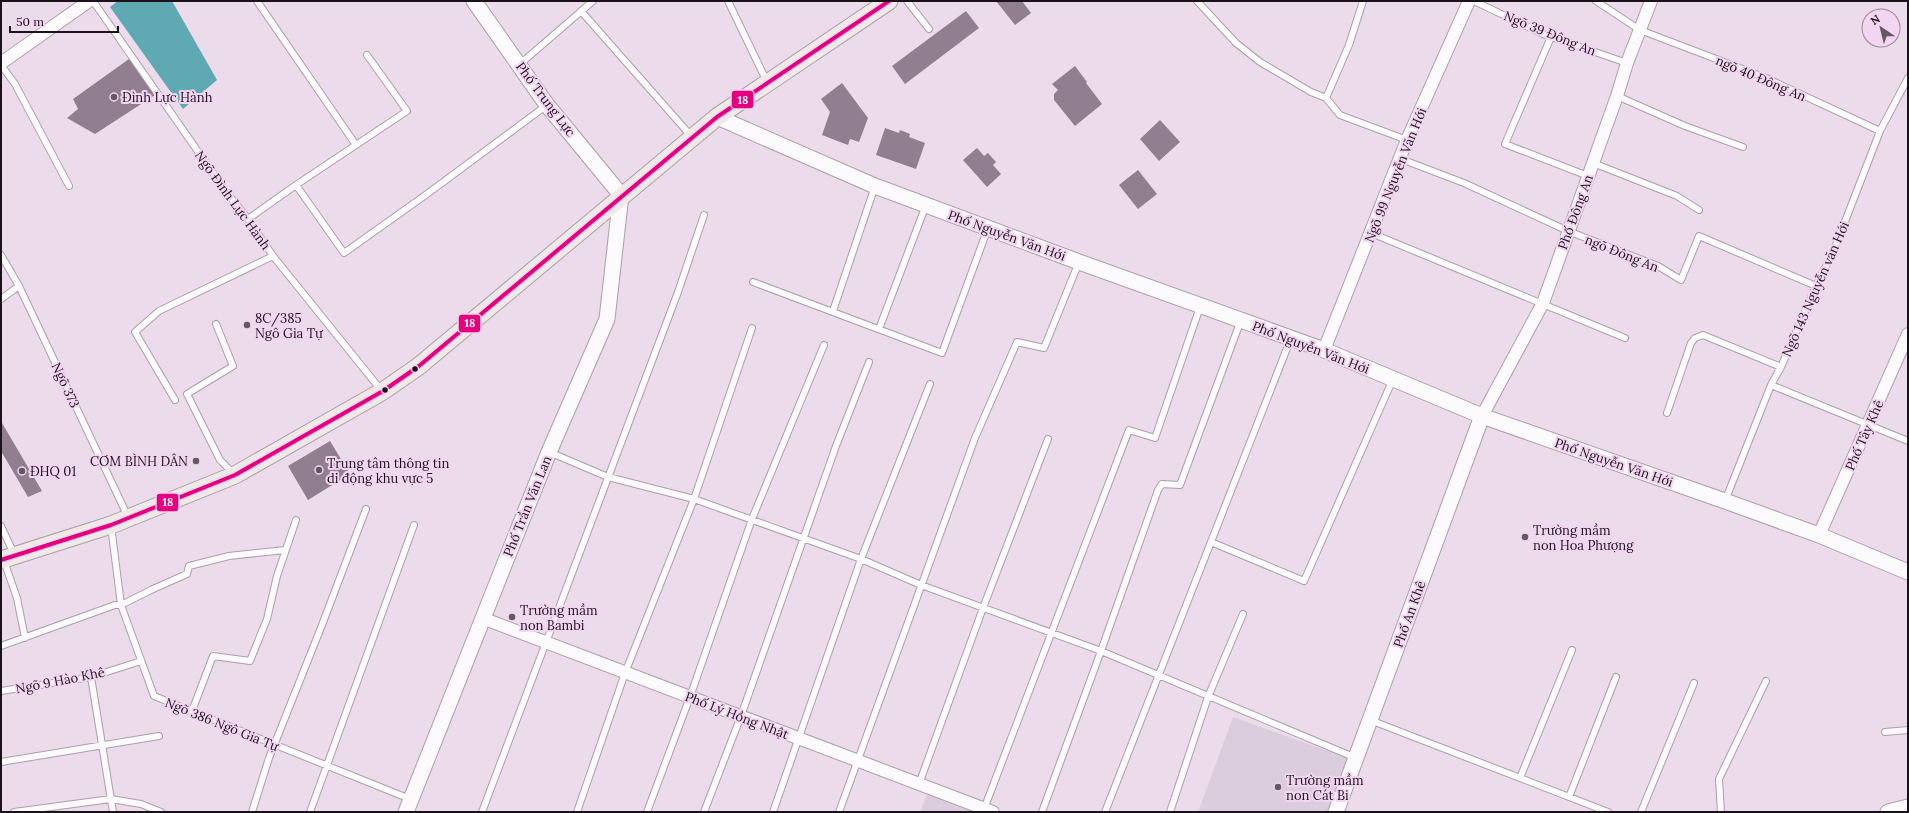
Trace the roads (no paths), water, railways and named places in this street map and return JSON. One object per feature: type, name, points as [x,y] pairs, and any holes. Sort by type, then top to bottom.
[{"type":"main road","points":[[6,558],[111,525],[235,475],[383,392],[419,366],[621,195],[716,117],[768,84],[889,1]]},
{"type":"street","points":[[1,64],[89,1]]},
{"type":"street","name":"Phố Trung Lực","points":[[474,1],[548,105],[621,195]]},
{"type":"street","name":"Ngõ 99 Nguyễn Văn Hới","points":[[1324,350],[1401,159],[1407,140],[1469,1]]},
{"type":"street","name":"Phố Đông An","points":[[1482,416],[1543,303],[1650,1]]},
{"type":"street","name":"Phố Nguyễn Văn Hới","points":[[716,117],[875,186],[1079,262],[1324,350],[1482,416],[1724,501],[1819,536],[1908,572]]},
{"type":"street","name":"Phố Trần Văn Lan","points":[[408,806],[548,452],[607,319],[621,195]]},
{"type":"street","name":"Phố Tây Khê","points":[[1819,536],[1906,342]]},
{"type":"street","name":"Phố An Khê","points":[[1336,812],[1482,416]]},
{"type":"street","name":"Phố Lý Hồng Nhật","points":[[482,618],[988,810]]},
{"type":"street","points":[[1888,812],[1908,807]]},
{"type":"lane","name":"Ngõ Đình Lực Hành","points":[[93,1],[227,193],[248,219],[273,256],[383,392]]},
{"type":"lane","points":[[257,1],[356,145]]},
{"type":"lane","points":[[520,64],[593,1]]},
{"type":"lane","points":[[728,1],[768,84]]},
{"type":"lane","points":[[908,1],[929,29]]},
{"type":"lane","points":[[1196,1],[1236,43],[1260,62],[1311,92],[1326,98],[1340,115],[1407,140]]},
{"type":"lane","points":[[1326,98],[1349,45],[1363,1]]},
{"type":"lane","name":"Ngõ 39 Đông An","points":[[1474,1],[1551,37],[1627,63]]},
{"type":"lane","name":"ngõ 40 Đông An","points":[[1596,1],[1640,30],[1766,78],[1880,131]]},
{"type":"lane","points":[[581,11],[692,137]]},
{"type":"lane","points":[[1551,37],[1505,144],[1588,176]]},
{"type":"lane","points":[[248,219],[407,111],[367,55]]},
{"type":"lane","points":[[1,64],[16,84],[69,186]]},
{"type":"lane","name":"Ngõ 143 Nguyễn văn Hới","points":[[1724,501],[1771,385],[1781,367],[1816,286],[1834,250],[1880,131],[1908,78]]},
{"type":"lane","points":[[1617,96],[1685,126],[1744,147]]},
{"type":"lane","points":[[296,185],[344,253],[548,105]]},
{"type":"lane","name":"ngõ Đông An","points":[[1401,159],[1464,183],[1568,231],[1658,266],[1681,280],[1699,236],[1816,286]]},
{"type":"lane","points":[[1593,163],[1677,196],[1699,210]]},
{"type":"lane","points":[[833,311],[875,186]]},
{"type":"lane","points":[[879,329],[926,205]]},
{"type":"lane","points":[[482,812],[608,477],[704,215]]},
{"type":"lane","points":[[753,282],[942,353],[988,228]]},
{"type":"lane","points":[[1371,233],[1543,303],[1624,338]]},
{"type":"lane","name":"Ngõ 373","points":[[1,255],[19,286],[128,517]]},
{"type":"lane","points":[[175,400],[135,332],[159,311],[273,256]]},
{"type":"lane","points":[[839,812],[975,438],[1017,342],[1044,348],[1079,262]]},
{"type":"lane","points":[[1,299],[19,286]]},
{"type":"lane","points":[[988,810],[1129,430],[1154,438],[1200,306]]},
{"type":"lane","points":[[1042,812],[1158,490],[1162,484],[1180,485],[1241,320]]},
{"type":"lane","points":[[216,324],[233,366],[187,394],[220,460],[235,475]]},
{"type":"lane","points":[[577,812],[625,673],[694,499],[752,328]]},
{"type":"lane","points":[[1667,413],[1691,343],[1695,338],[1702,335],[1781,367]]},
{"type":"lane","points":[[1105,812],[1291,338]]},
{"type":"lane","points":[[647,812],[690,697],[752,519],[824,345]]},
{"type":"lane","points":[[704,812],[740,716],[802,538],[836,446],[870,362]]},
{"type":"lane","points":[[1211,542],[1304,581],[1393,379]]},
{"type":"lane","points":[[773,812],[861,559],[930,384]]},
{"type":"lane","points":[[1771,385],[1868,426],[1908,441]]},
{"type":"lane","points":[[919,784],[983,608],[1048,439]]},
{"type":"lane","points":[[548,452],[608,477],[694,499],[861,559],[921,585],[1052,635],[1101,651],[1356,758]]},
{"type":"lane","points":[[252,812],[274,745],[366,509]]},
{"type":"lane","points":[[192,711],[213,656],[250,661],[267,619],[277,576],[296,520]]},
{"type":"lane","name":"Ngõ 386 Ngô Gia Tự","points":[[111,525],[121,605],[154,696],[327,765],[408,806]]},
{"type":"lane","points":[[310,812],[414,525]]},
{"type":"lane","points":[[1,526],[6,558],[17,598],[25,638]]},
{"type":"lane","points":[[1,646],[115,605],[121,605],[187,574],[189,566],[229,556],[285,550]]},
{"type":"lane","points":[[1170,812],[1208,697],[1243,614]]},
{"type":"lane","points":[[1520,778],[1572,650]]},
{"type":"lane","name":"Ngõ 9 Hào Khê","points":[[1,691],[91,677],[141,661]]},
{"type":"lane","points":[[91,677],[113,812]]},
{"type":"lane","points":[[1569,797],[1616,677]]},
{"type":"lane","points":[[1721,812],[1719,780],[1766,681]]},
{"type":"lane","points":[[1641,812],[1694,683]]},
{"type":"lane","points":[[1370,720],[1608,812]]},
{"type":"lane","points":[[1885,732],[1908,730]]},
{"type":"lane","points":[[1,762],[159,736]]},
{"type":"lane","points":[[14,812],[111,799],[141,804],[161,812]]},
{"type":"water","points":[[118,1],[172,1],[217,80],[183,109],[110,7]]},
{"type":"place","name":"Đình Lực Hành","points":[[114,97]]},
{"type":"place","name":"8C/385 Ngô Gia Tự","points":[[247,325]]},
{"type":"place","name":"CƠM BÌNH DÂN","points":[[196,461]]},
{"type":"place","name":"Trung tâm thông tin di động khu vực 5","points":[[319,470]]},
{"type":"place","name":"ĐHQ 01","points":[[22,471]]},
{"type":"place","name":"Trường mầm non Hoa Phượng","points":[[1525,537]]},
{"type":"place","name":"Trường mầm non Bambi","points":[[512,617]]},
{"type":"place","name":"Trường mầm non Cát Bi","points":[[1278,787]]}]
